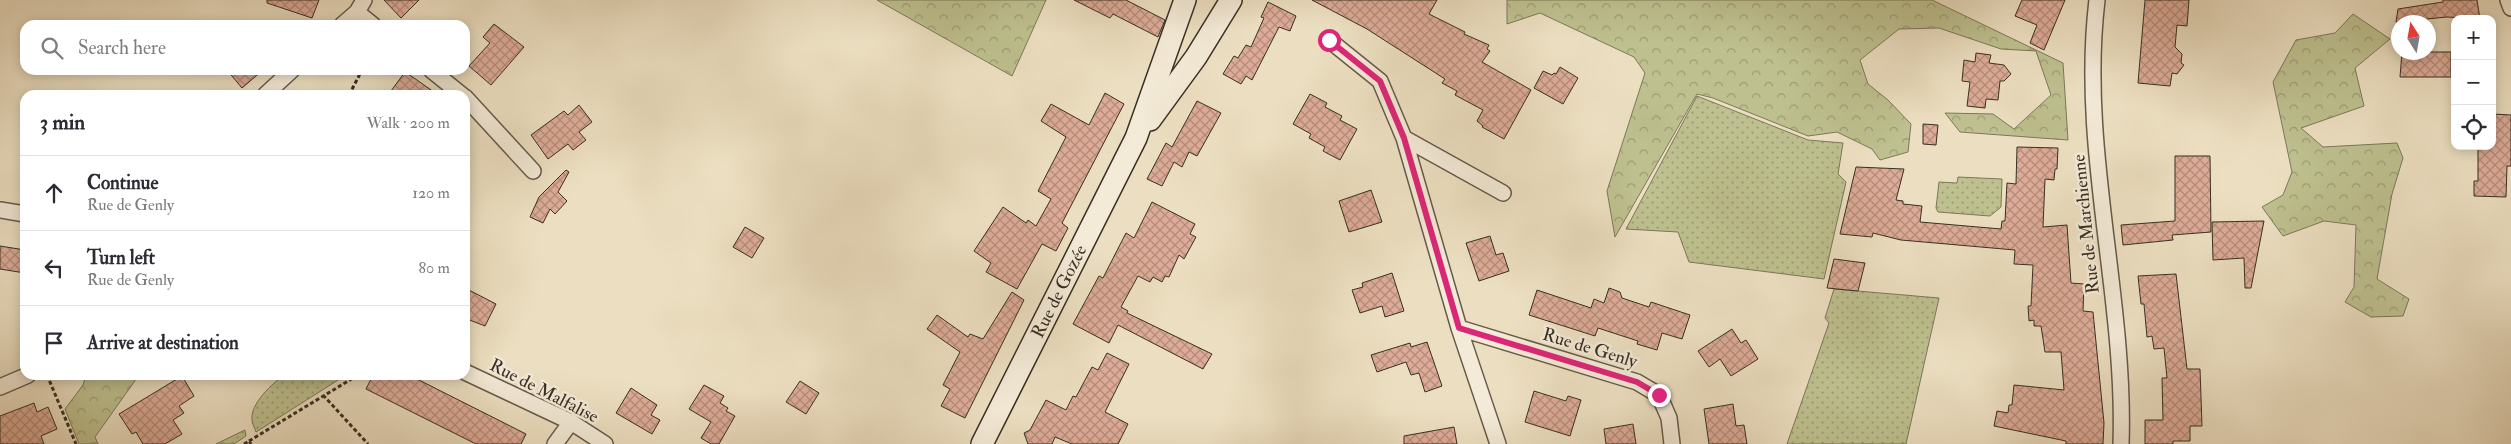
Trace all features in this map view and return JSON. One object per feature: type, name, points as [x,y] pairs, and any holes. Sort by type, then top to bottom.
[{"type":"main road","name":"Rue de Gozée","points":[[982,444],[1136,138],[1185,0]]},
{"type":"main road","name":"Rue de Gozée","points":[[1136,138],[1196,57],[1230,0]]},
{"type":"street","name":"Rue de Marchienne","points":[[2096,0],[2093,71],[2094,128],[2121,367],[2123,398],[2121,444]]},
{"type":"street","points":[[2508,0],[2511,8]]},
{"type":"street","points":[[347,20],[360,6],[370,20]]},
{"type":"street","points":[[1329,40],[1380,81],[1404,138],[1459,328],[1498,444]]},
{"type":"street","points":[[270,90],[287,75]]},
{"type":"street","points":[[437,75],[456,90]]},
{"type":"street","points":[[470,103],[533,171]]},
{"type":"street","points":[[1404,138],[1502,193]]},
{"type":"street","points":[[0,210],[20,213]]},
{"type":"street","name":"Rue de Genly","points":[[1459,328],[1637,382],[1659,395],[1668,418],[1672,444]]},
{"type":"street","name":"Rue de Malfalise","points":[[470,374],[571,422],[605,444]]},
{"type":"street","points":[[0,387],[20,378]]},
{"type":"street","points":[[555,444],[571,422]]},
{"type":"path","points":[[352,90],[359,75]]},
{"type":"path","points":[[49,380],[76,444]]},
{"type":"path","points":[[244,444],[349,380]]},
{"type":"path","points":[[323,394],[368,444]]},
{"type":"green space","points":[[877,0],[1046,0],[1012,76]]},
{"type":"green space","points":[[1507,0],[1932,0],[2063,63],[2068,140],[1960,132],[1945,113],[1993,114],[2014,129],[2051,95],[2036,51],[2001,49],[1939,28],[1899,29],[1860,60],[1868,84],[1888,100],[1911,124],[1908,152],[1880,160],[1872,149],[1837,132],[1808,136],[1713,98],[1697,94],[1615,237],[1607,191],[1645,73],[1634,57],[1540,13],[1507,24]]},
{"type":"green space","points":[[2353,14],[2390,39],[2355,68],[2364,106],[2301,128],[2323,147],[2397,143],[2403,158],[2392,194],[2377,279],[2409,299],[2403,316],[2371,317],[2345,302],[2354,287],[2356,225],[2324,221],[2283,236],[2262,207],[2283,195],[2292,172],[2273,82],[2296,40],[2335,33]]},
{"type":"green space","points":[[1697,96],[1808,140],[1843,143],[1838,174],[1846,182],[1824,279],[1689,262],[1678,232],[1626,229]]},
{"type":"green space","points":[[1958,177],[2002,179],[2001,207],[1990,216],[1938,212],[1936,208],[1939,182],[1957,183]]},
{"type":"green space","points":[[1834,289],[1939,298],[1906,444],[1787,444],[1829,323],[1825,318]]},
{"type":"green space","points":[[84,380],[135,380],[95,437],[98,444],[79,444],[65,409],[83,385]]},
{"type":"green space","points":[[278,380],[338,380],[256,432],[252,423],[254,407]]},
{"type":"green space","points":[[245,430],[246,436],[234,444],[216,444]]},
{"type":"building","points":[[267,0],[319,0],[312,18],[267,3]]},
{"type":"building","points":[[384,0],[419,0],[401,18]]},
{"type":"building","points":[[1074,0],[1126,0],[1165,20],[1158,37],[1113,14],[1110,18]]},
{"type":"building","points":[[1312,0],[1437,0],[1429,14],[1465,32],[1464,34],[1489,45],[1487,49],[1490,51],[1482,62],[1531,90],[1504,139],[1482,127],[1477,121],[1483,110],[1455,95],[1457,91],[1442,83],[1445,79],[1367,29]]},
{"type":"building","points":[[2022,0],[2065,0],[2044,50],[2030,43],[2037,25],[2015,16]]},
{"type":"building","points":[[2145,0],[2189,0],[2187,26],[2177,25],[2175,47],[2182,54],[2181,63],[2184,65],[2177,74],[2172,73],[2170,86],[2138,83]]},
{"type":"building","points":[[2443,0],[2477,0],[2479,15],[2451,15],[2451,17],[2436,18],[2436,15],[2397,15],[2398,9],[2443,2]]},
{"type":"building","points":[[1268,2],[1296,16],[1290,31],[1279,27],[1252,80],[1246,76],[1241,84],[1223,74],[1234,56],[1238,58],[1246,45],[1251,47],[1264,18],[1261,17]]},
{"type":"building","points":[[494,24],[524,47],[491,85],[470,67],[490,43],[483,37]]},
{"type":"building","points":[[2436,52],[2451,52],[2451,77],[2400,77],[2401,60],[2436,60]]},
{"type":"building","points":[[1976,53],[1991,55],[1989,63],[2004,65],[2011,74],[2004,81],[2000,81],[1998,100],[1986,99],[1985,108],[1967,106],[1970,82],[1962,81],[1964,60],[1975,62]]},
{"type":"building","points":[[1560,67],[1578,78],[1563,104],[1534,88],[1543,71],[1552,75],[1556,74]]},
{"type":"building","points":[[231,75],[257,75],[242,88]]},
{"type":"building","points":[[403,75],[410,75],[431,90],[392,90]]},
{"type":"building","points":[[1105,93],[1124,104],[1062,223],[1068,228],[1056,251],[1042,244],[1017,289],[986,272],[991,263],[974,251],[1003,207],[1026,223],[1028,220],[1036,226],[1051,199],[1038,191],[1066,137],[1041,121],[1051,104],[1089,125]]},
{"type":"building","points":[[1310,94],[1327,103],[1325,107],[1342,116],[1340,120],[1357,129],[1340,160],[1323,151],[1325,147],[1309,138],[1311,134],[1293,124]]},
{"type":"building","points":[[1197,101],[1221,113],[1197,156],[1189,152],[1182,167],[1174,162],[1162,186],[1147,179],[1166,143],[1172,147]]},
{"type":"building","points":[[579,105],[592,122],[579,132],[586,140],[573,150],[568,144],[548,159],[531,135],[564,111],[568,115]]},
{"type":"building","points":[[2496,114],[2511,115],[2511,166],[2507,166],[2506,197],[2474,196],[2474,181],[2478,181],[2478,150],[2496,150]]},
{"type":"building","points":[[1923,124],[1938,125],[1936,145],[1923,144]]},
{"type":"building","points":[[2017,147],[2058,148],[2057,169],[2055,169],[2054,180],[2045,179],[2043,227],[2067,225],[2071,283],[2084,284],[2083,311],[2093,312],[2104,423],[2103,444],[2066,444],[2066,441],[1994,426],[1997,411],[2008,413],[2009,405],[2012,405],[2014,385],[2064,390],[2061,352],[2045,352],[2041,326],[2034,326],[2034,320],[2029,321],[2028,306],[2031,306],[2033,265],[2014,264],[2015,250],[1901,240],[1873,233],[1872,237],[1840,234],[1856,167],[1904,169],[1896,200],[1903,201],[1903,204],[1922,206],[1920,222],[2001,229],[2002,221],[2005,221],[2007,183],[2016,184]]},
{"type":"building","points":[[2175,156],[2210,156],[2211,232],[2172,235],[2173,240],[2123,245],[2121,225],[2175,221]]},
{"type":"building","points":[[566,170],[569,172],[558,192],[567,201],[555,214],[550,209],[543,223],[530,217],[539,197]]},
{"type":"building","points":[[1371,190],[1382,222],[1349,232],[1339,201]]},
{"type":"building","points":[[1152,202],[1195,224],[1190,234],[1196,237],[1184,259],[1179,255],[1169,277],[1165,276],[1162,282],[1153,277],[1150,282],[1138,276],[1121,307],[1128,311],[1127,313],[1212,354],[1203,369],[1118,325],[1109,343],[1073,324],[1099,276],[1103,278],[1126,233],[1134,238]]},
{"type":"building","points":[[2264,221],[2251,288],[2245,288],[2244,258],[2213,260],[2212,222]]},
{"type":"building","points":[[745,227],[764,238],[752,258],[733,247]]},
{"type":"building","points":[[1490,236],[1496,255],[1503,253],[1509,271],[1479,281],[1466,243]]},
{"type":"building","points":[[0,246],[20,249],[20,272],[0,269]]},
{"type":"building","points":[[1834,259],[1865,263],[1858,291],[1827,288]]},
{"type":"building","points":[[1392,273],[1404,311],[1385,317],[1382,306],[1360,313],[1352,290],[1363,287],[1362,283]]},
{"type":"building","points":[[2176,274],[2187,369],[2200,369],[2202,426],[2190,426],[2190,441],[2173,441],[2173,444],[2145,444],[2145,420],[2163,420],[2162,378],[2167,378],[2164,348],[2154,349],[2152,336],[2147,337],[2144,304],[2141,304],[2138,276]]},
{"type":"building","points":[[1609,288],[1620,292],[1622,298],[1649,307],[1651,302],[1690,315],[1682,339],[1662,333],[1657,350],[1637,344],[1638,341],[1598,328],[1595,336],[1529,315],[1537,290],[1591,308],[1594,299],[1604,303]]},
{"type":"building","points":[[470,291],[496,304],[485,326],[470,320]]},
{"type":"building","points":[[1012,292],[1024,300],[965,418],[941,406],[950,389],[943,385],[960,352],[927,329],[937,315],[968,337],[970,334],[983,339]]},
{"type":"building","points":[[1732,329],[1741,343],[1746,340],[1758,359],[1731,376],[1720,359],[1709,367],[1698,351]]},
{"type":"building","points":[[1427,342],[1442,386],[1425,392],[1419,373],[1411,375],[1406,362],[1377,372],[1371,355],[1410,343],[1411,347]]},
{"type":"building","points":[[1107,353],[1129,364],[1105,412],[1128,424],[1118,444],[1072,444],[1055,437],[1052,444],[1028,444],[1024,433],[1030,430],[1046,400],[1066,410],[1073,396],[1076,397],[1092,367],[1098,370]]},
{"type":"building","points":[[175,380],[184,380],[194,396],[179,406],[184,413],[173,420],[182,434],[165,444],[143,444],[136,432],[132,434],[119,414]]},
{"type":"building","points":[[370,380],[419,380],[526,434],[521,444],[476,444],[366,389]]},
{"type":"building","points":[[800,381],[819,393],[806,414],[786,402]]},
{"type":"building","points":[[704,385],[724,396],[720,403],[728,408],[726,411],[735,416],[719,444],[711,444],[701,438],[711,422],[689,409]]},
{"type":"building","points":[[631,388],[657,405],[651,415],[660,420],[652,434],[616,413]]},
{"type":"building","points":[[1534,391],[1566,401],[1568,396],[1581,400],[1570,436],[1525,422]]},
{"type":"building","points":[[34,403],[37,412],[48,407],[57,429],[41,436],[44,444],[0,444],[0,416]]},
{"type":"building","points":[[1733,404],[1736,426],[1744,425],[1747,444],[1709,444],[1704,409]]},
{"type":"building","points":[[1633,424],[1636,444],[1606,444],[1604,429]]},
{"type":"building","points":[[1454,427],[1457,444],[1404,444],[1404,436]]},
{"type":"route","points":[[1329,40],[1380,81],[1404,138],[1459,328],[1637,382],[1659,395]]}]
